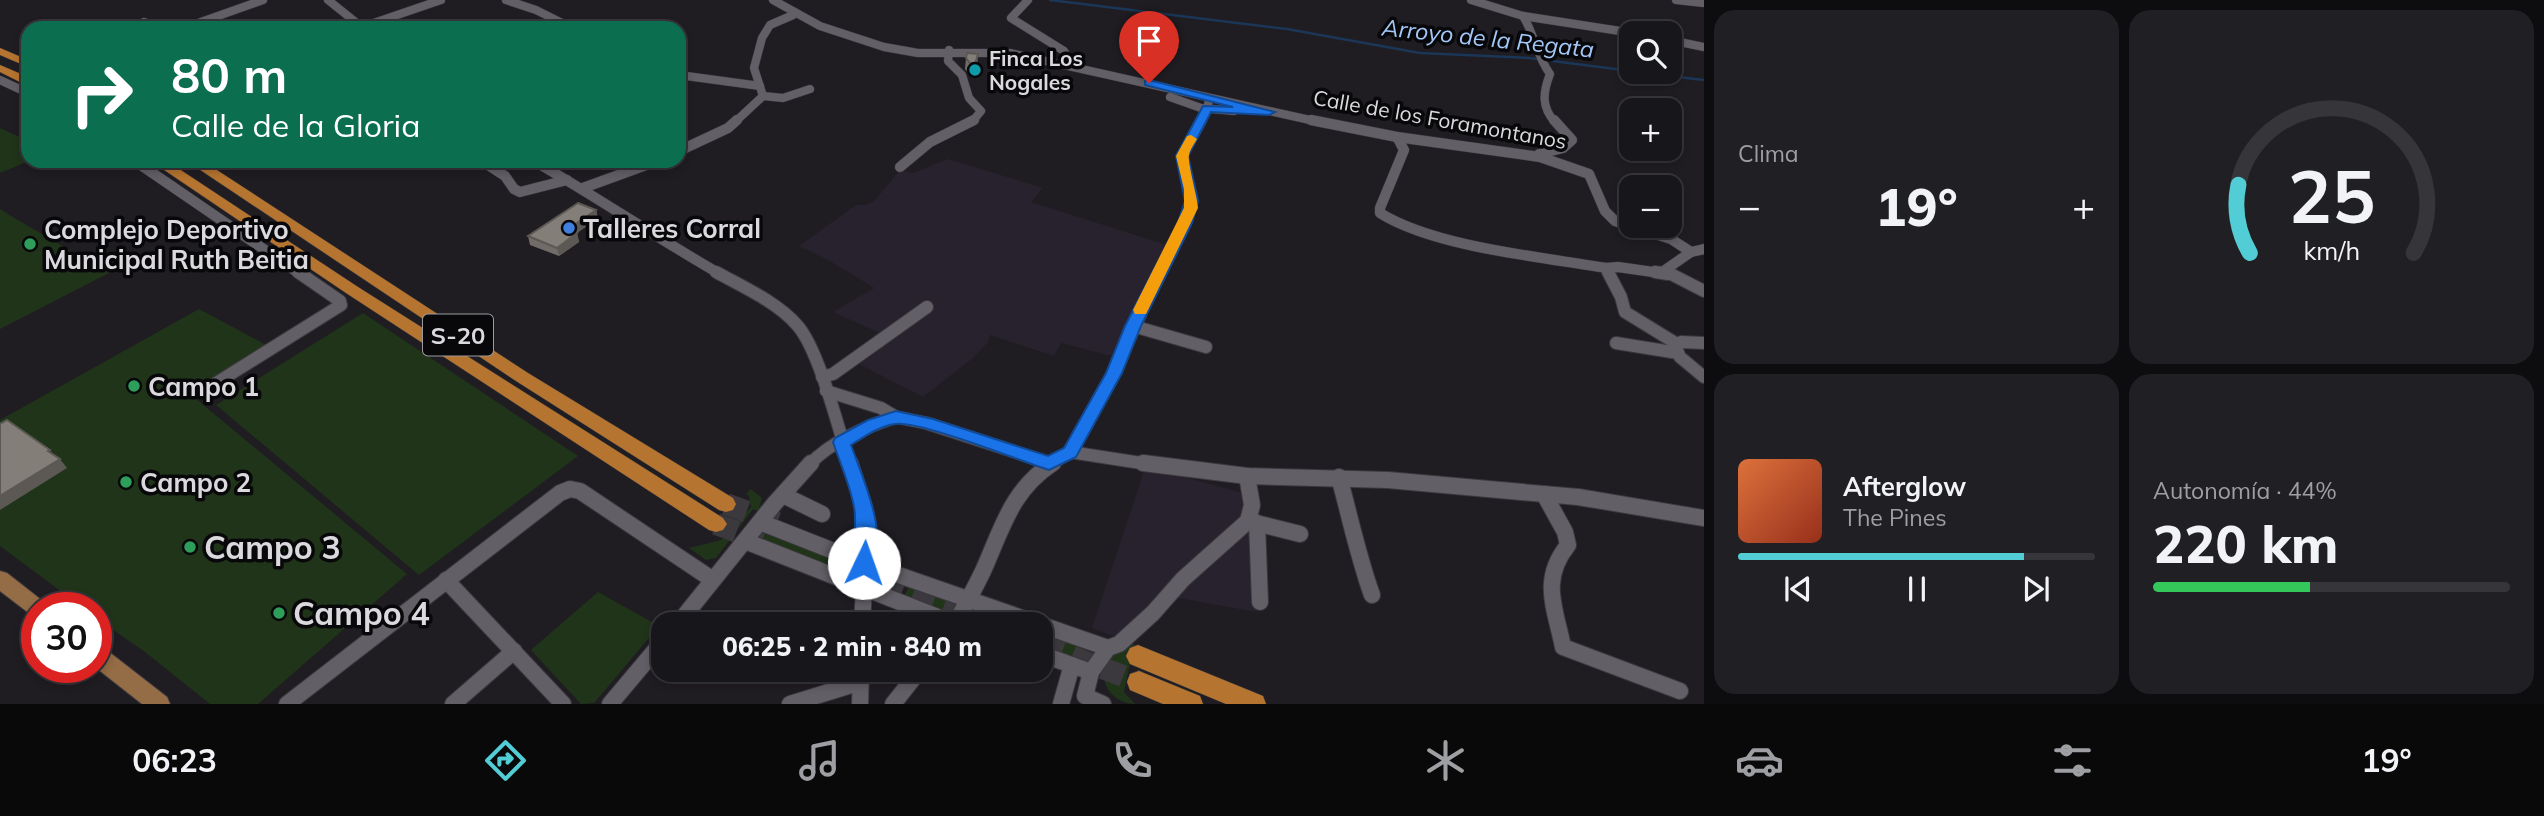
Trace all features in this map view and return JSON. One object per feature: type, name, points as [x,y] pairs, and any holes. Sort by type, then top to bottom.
[{"type":"highway","points":[[0,51],[21,61]]},
{"type":"highway","points":[[0,68],[21,78]]},
{"type":"highway","name":"S-20","points":[[169,168],[352,290],[716,524]]},
{"type":"highway","name":"S-20","points":[[205,168],[522,377],[726,504]]},
{"type":"highway","points":[[1139,656],[1254,704]]},
{"type":"highway","points":[[1139,682],[1191,704]]},
{"type":"main road","points":[[0,579],[21,595]]},
{"type":"main road","points":[[112,667],[159,704]]},
{"type":"street","points":[[204,21],[263,0]]},
{"type":"street","points":[[328,0],[354,21]]},
{"type":"street","points":[[382,21],[441,0]]},
{"type":"street","points":[[506,0],[558,21]]},
{"type":"street","name":"Calle de los Foramontanos","points":[[773,0],[793,15],[865,42],[896,50],[923,53],[949,50],[997,51],[1158,85],[1208,104],[1269,112],[1397,137],[1531,156],[1568,165],[1593,178],[1602,208],[1614,220],[1662,234],[1691,252]]},
{"type":"street","name":"Calle de los Foramontanos","points":[[1028,0],[1011,18],[1064,51],[1074,66]]},
{"type":"street","points":[[1471,0],[1523,16],[1619,31]]},
{"type":"street","points":[[1676,0],[1704,3]]},
{"type":"street","points":[[761,91],[754,68],[762,38],[770,25],[793,15]]},
{"type":"street","points":[[1523,16],[1530,26],[1538,57],[1550,74],[1543,93],[1549,115],[1572,140],[1569,146],[1555,152],[1531,156]]},
{"type":"street","points":[[1682,42],[1704,47]]},
{"type":"street","points":[[900,167],[928,143],[971,124],[981,111],[969,97],[964,79],[948,61],[949,50]]},
{"type":"street","points":[[686,76],[783,98],[810,89]]},
{"type":"street","points":[[0,80],[21,90]]},
{"type":"street","points":[[686,148],[728,128],[761,91]]},
{"type":"street","points":[[962,612],[1014,500],[1035,474],[1070,452],[1114,373],[1133,326],[1191,208],[1190,189],[1182,156],[1208,104]]},
{"type":"street","points":[[1397,137],[1404,150],[1380,208],[1383,217],[1446,237],[1606,268],[1618,267],[1668,274],[1704,291]]},
{"type":"street","points":[[145,168],[340,301],[341,305],[205,390]]},
{"type":"street","points":[[493,168],[520,192],[567,180]]},
{"type":"street","points":[[546,168],[789,316],[809,342],[864,507],[867,531],[862,612]]},
{"type":"street","points":[[583,188],[638,168]]},
{"type":"street","points":[[1668,274],[1665,270],[1668,267],[1691,252],[1704,249]]},
{"type":"street","points":[[1606,268],[1621,297],[1625,312],[1678,348],[1704,377]]},
{"type":"street","points":[[824,384],[833,374],[927,307]]},
{"type":"street","points":[[1133,326],[1206,346]]},
{"type":"street","points":[[1616,343],[1678,348],[1687,341],[1704,343]]},
{"type":"street","points":[[824,384],[896,417],[926,423],[1049,463]]},
{"type":"street","points":[[687,612],[821,452],[874,424],[896,417]]},
{"type":"street","points":[[1070,452],[1194,471],[1247,476],[1339,477],[1578,496],[1704,518]]},
{"type":"street","points":[[1247,476],[1260,602]]},
{"type":"street","points":[[1339,477],[1353,527],[1356,551],[1372,594]]},
{"type":"street","points":[[287,704],[560,493],[570,489],[580,491],[713,580]]},
{"type":"street","points":[[1544,494],[1565,532],[1567,545],[1556,560],[1550,578],[1563,647],[1680,691]]},
{"type":"street","points":[[783,495],[822,514]]},
{"type":"street","points":[[1253,522],[1300,534]]},
{"type":"street","points":[[1103,704],[1084,700],[1091,672],[1108,648],[1119,644],[1153,613],[1183,579],[1253,522]]},
{"type":"street","points":[[760,523],[864,563],[1108,648]]},
{"type":"street","points":[[745,541],[921,612]]},
{"type":"street","points":[[446,580],[563,704]]},
{"type":"street","points":[[453,704],[513,652]]},
{"type":"street","points":[[610,704],[651,655]]},
{"type":"street","points":[[1053,658],[1091,672]]},
{"type":"street","points":[[1061,704],[1072,665]]},
{"type":"street","points":[[790,704],[846,682]]},
{"type":"street","points":[[860,704],[861,682]]},
{"type":"street","points":[[892,704],[910,682]]},
{"type":"shaded area","points":[[948,159],[1043,188],[1031,202],[1167,245],[1111,356],[1061,343],[1054,356],[990,335],[988,342],[973,358],[923,397],[859,364],[932,310],[880,333],[833,312],[874,288],[799,246],[856,205],[874,201],[900,170],[913,173]]},
{"type":"shaded area","points":[[1156,469],[1245,495],[1245,516],[1141,617],[1113,636],[1092,628],[1144,471]]},
{"type":"shaded area","points":[[1248,528],[1254,530],[1256,612],[1173,597]]},
{"type":"green space","name":"Complejo Deportivo Municipal Ruth Beitia","points":[[0,128],[21,138],[21,164],[0,173]]},
{"type":"green space","name":"Complejo Deportivo Municipal Ruth Beitia","points":[[0,209],[11,216],[109,273],[0,329]]},
{"type":"green space","points":[[199,309],[268,346],[190,394],[407,574],[258,704],[210,704],[112,629],[112,592],[62,592],[0,546],[0,420]]},
{"type":"green space","points":[[363,313],[578,456],[419,575],[216,405]]},
{"type":"green space","points":[[751,489],[762,498],[758,511],[753,509],[716,558],[706,560],[689,548],[721,540],[751,507],[746,494]]},
{"type":"green space","points":[[765,531],[838,558],[837,575],[758,538]]},
{"type":"green space","points":[[910,584],[952,600],[952,607],[943,612],[903,599]]},
{"type":"green space","points":[[598,592],[651,622],[651,635],[594,703],[581,704],[531,650]]},
{"type":"green space","points":[[1053,633],[1083,644],[1084,654],[1075,658],[1053,650]]},
{"type":"green space","points":[[1129,642],[1134,644],[1124,692],[1135,704],[1116,698],[1107,687],[1104,674],[1113,656]]},
{"type":"building","points":[[967,53],[978,54],[975,64],[966,58]]},
{"type":"building","points":[[578,203],[596,210],[567,230],[577,233],[557,248],[528,236]]},
{"type":"building","points":[[7,420],[60,459],[0,496],[0,424]]},
{"type":"waterway","name":"Arroyo de la Regata","points":[[1050,0],[1287,29],[1420,53],[1529,58],[1619,69]]},
{"type":"waterway","name":"Arroyo de la Regata","points":[[1682,77],[1704,80]]},
{"type":"tunnel","points":[[726,504],[777,523]]},
{"type":"tunnel","points":[[716,524],[762,541]]},
{"type":"tunnel","points":[[850,574],[951,612]]},
{"type":"tunnel","points":[[1053,650],[1139,682]]},
{"type":"slow traffic","points":[[1141,310],[1191,208],[1190,189],[1182,163],[1182,156],[1191,139]]},
{"type":"place","name":"Finca Los Nogales","points":[[975,70]]},
{"type":"place","name":"Talleres Corral","points":[[569,228]]},
{"type":"place","name":"Complejo Deportivo Municipal Ruth Beitia","points":[[30,244]]},
{"type":"place","name":"Campo 1","points":[[134,386]]},
{"type":"place","name":"Campo 2","points":[[126,482]]},
{"type":"place","name":"Campo 3","points":[[190,547]]},
{"type":"place","name":"Campo 4","points":[[279,613]]},
{"type":"route","points":[[864,563],[867,531],[864,507],[842,442],[874,424],[896,417],[926,423],[1049,463],[1070,452],[1114,373],[1133,326],[1191,208],[1190,189],[1182,156],[1207,109],[1269,112],[1149,83]]}]
